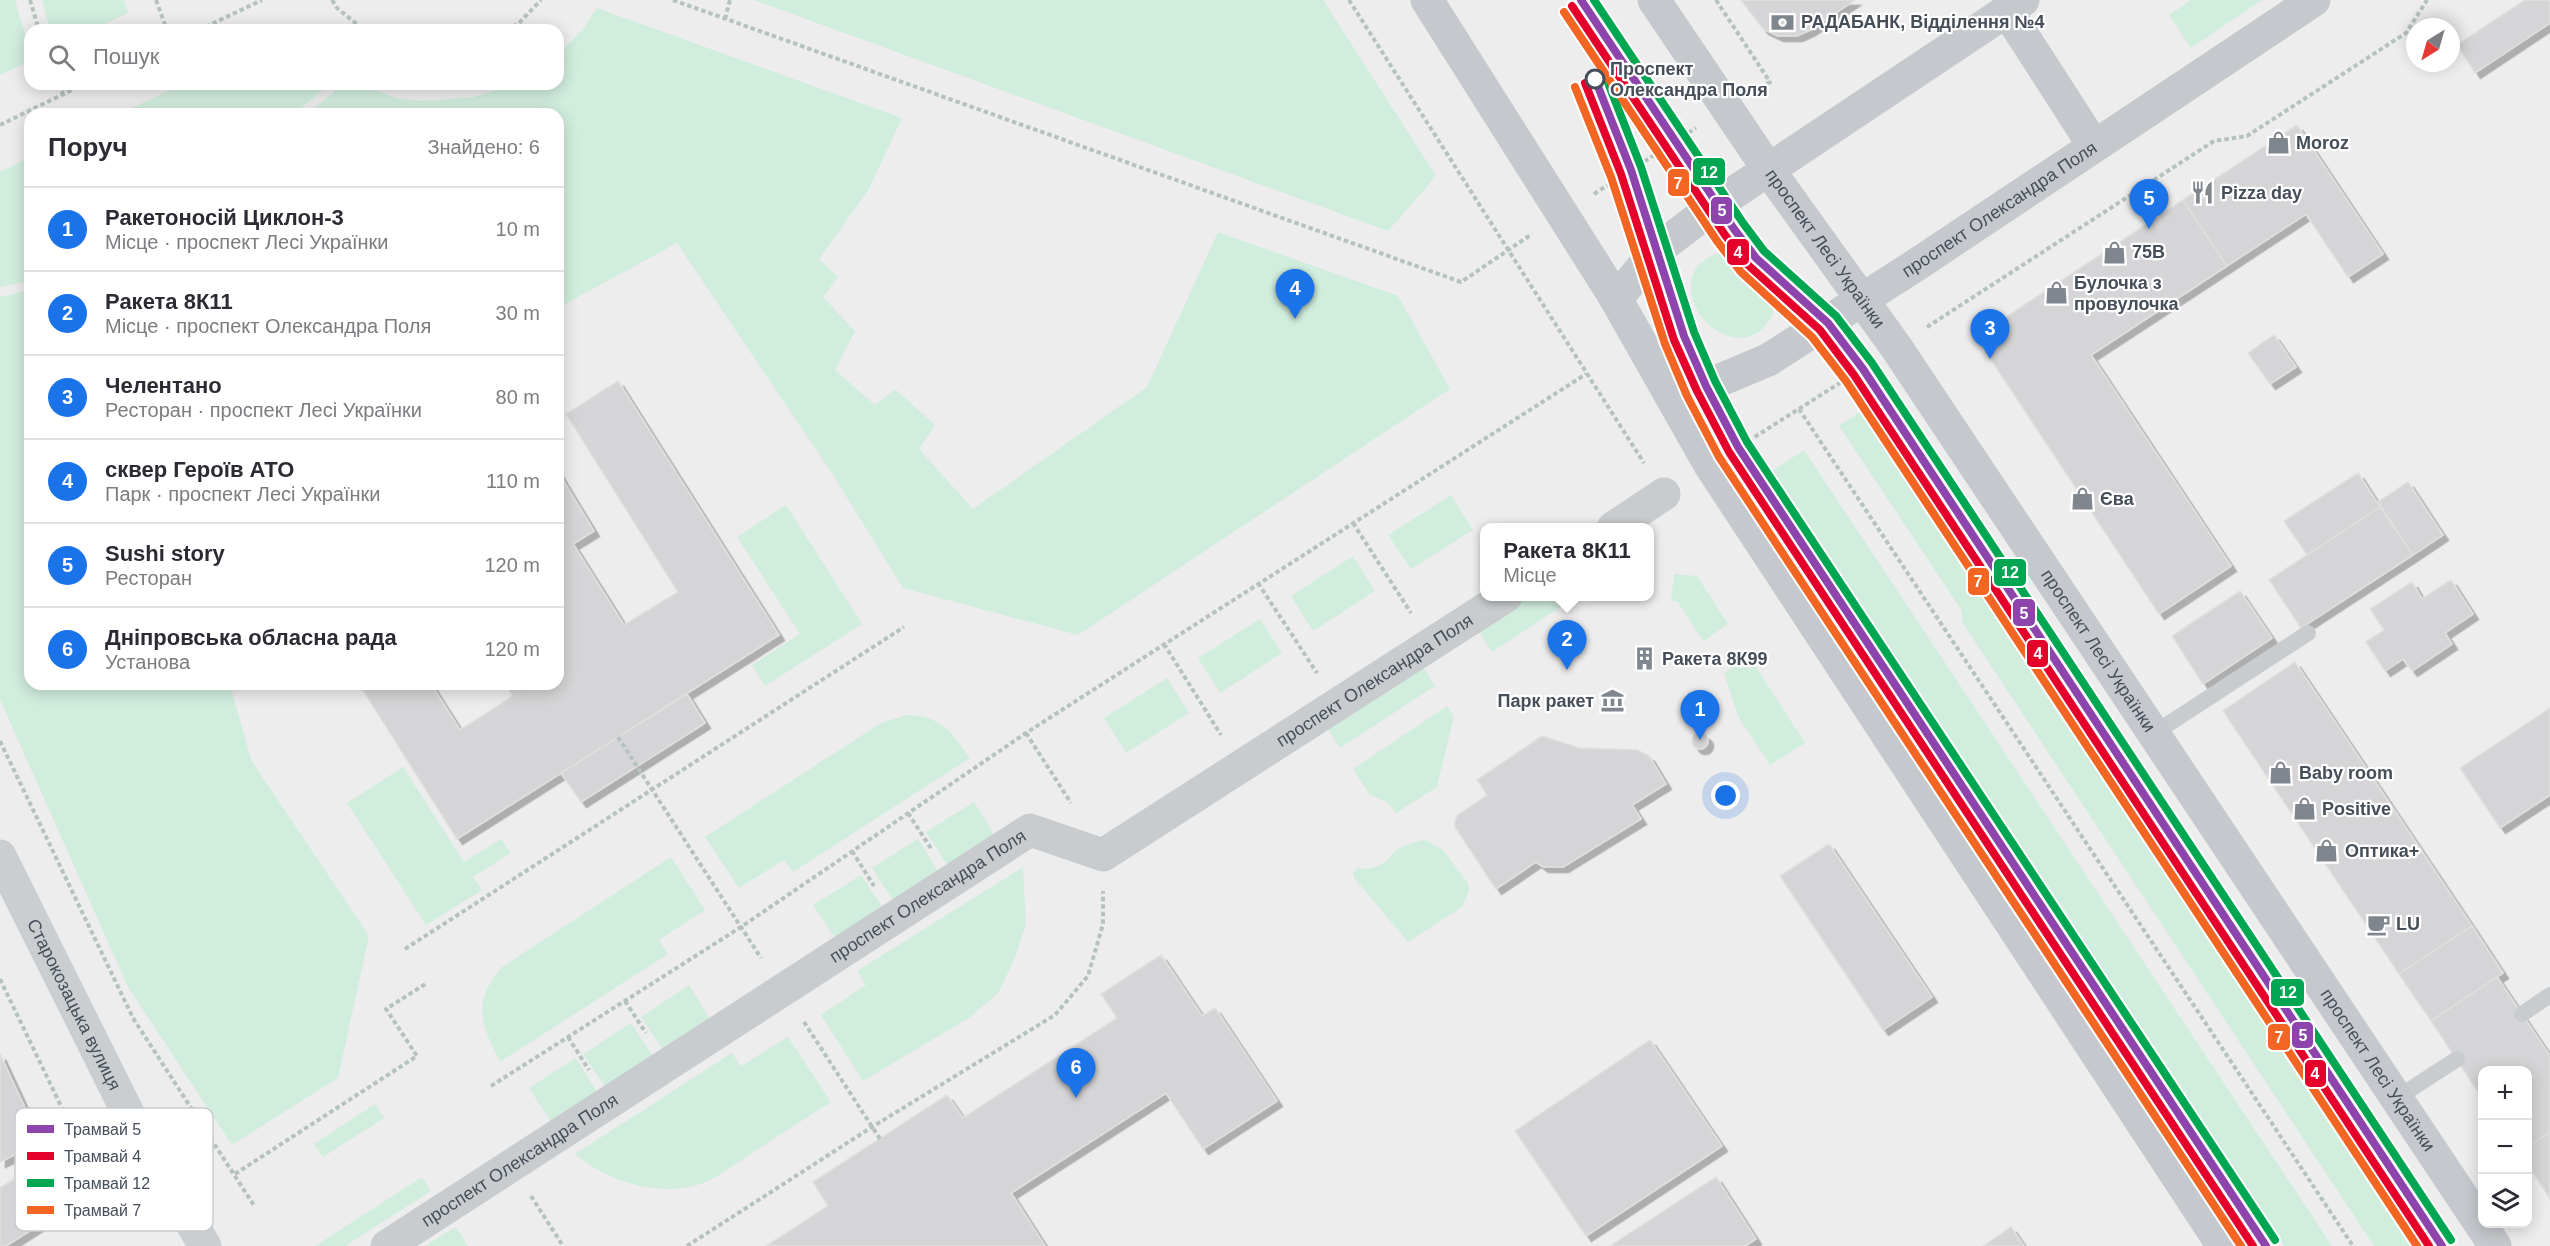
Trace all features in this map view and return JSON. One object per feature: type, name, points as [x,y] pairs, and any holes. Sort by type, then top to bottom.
[{"type":"main road","points":[[1427,0],[1616,299],[1710,465],[2223,1246]]},
{"type":"main road","name":"проспект Лесі Українки","points":[[1654,0],[1768,170],[1896,347],[2495,1246]]},
{"type":"main road","name":"проспект Олександра Поля","points":[[1670,393],[1706,386],[1768,360],[2314,0]]},
{"type":"main road","points":[[1616,299],[1657,250],[1717,204],[2015,5],[2094,146]]},
{"type":"street","points":[[1620,523],[1664,494]]},
{"type":"street","name":"проспект Олександра Поля","points":[[387,1246],[1030,830],[1103,855],[1500,601]]},
{"type":"street","name":"Старокозацька вулиця","points":[[0,855],[126,1108]]},
{"type":"street","name":"Старокозацька вулиця","points":[[196,1231],[205,1246]]},
{"type":"lane","points":[[2153,734],[2308,633]]},
{"type":"lane","points":[[2522,1014],[2550,995]]},
{"type":"lane","points":[[2397,1098],[2457,1059]]},
{"type":"path","points":[[30,0],[37,24]]},
{"type":"path","points":[[156,0],[165,24]]},
{"type":"path","points":[[212,24],[262,0]]},
{"type":"path","points":[[332,0],[337,8],[357,24]]},
{"type":"path","points":[[518,24],[541,0]]},
{"type":"path","points":[[673,0],[1461,282],[1508,249],[1770,82],[1716,0]]},
{"type":"path","points":[[725,19],[730,0]]},
{"type":"path","points":[[1349,0],[1664,494]]},
{"type":"path","points":[[1710,465],[2214,141],[2247,136],[2406,33],[2427,0]]},
{"type":"path","points":[[61,90],[63,94]]},
{"type":"path","points":[[34,108],[71,90]]},
{"type":"path","points":[[0,124],[24,113]]},
{"type":"path","points":[[491,1086],[741,927],[1026,733],[1586,374]]},
{"type":"path","points":[[1799,409],[2353,1246]]},
{"type":"path","points":[[1353,523],[1431,644]]},
{"type":"path","points":[[1258,583],[1337,705]]},
{"type":"path","points":[[405,949],[904,627]]},
{"type":"path","points":[[1164,644],[1242,766]]},
{"type":"path","points":[[687,1246],[872,1127],[1054,1015],[1088,976],[1103,924],[1103,855],[1026,733]]},
{"type":"path","points":[[618,737],[880,1139]]},
{"type":"path","points":[[0,741],[134,1018],[192,1108]]},
{"type":"path","points":[[0,979],[62,1108]]},
{"type":"path","points":[[235,1174],[417,1056],[386,1009],[427,984]]},
{"type":"path","points":[[213,1140],[255,1207]]},
{"type":"path","points":[[512,1167],[563,1246]]},
{"type":"green space","points":[[0,0],[15,0],[24,31],[24,64],[0,75]]},
{"type":"green space","points":[[42,0],[124,0],[128,13],[105,24],[48,24]]},
{"type":"green space","points":[[754,0],[1323,0],[1436,176],[1388,231]]},
{"type":"green space","points":[[2191,0],[2262,0],[2191,48],[2169,15]]},
{"type":"green space","points":[[597,8],[902,118],[869,189],[819,259],[838,277],[823,297],[855,331],[835,370],[875,405],[895,389],[935,425],[919,449],[973,509],[1147,387],[1218,232],[1398,296],[1450,389],[1078,635],[903,588],[833,475],[677,243],[564,305],[564,108],[314,108],[336,90],[373,90],[396,98],[423,101],[474,97],[495,90],[564,90],[564,49],[583,29]]},
{"type":"green space","points":[[170,90],[323,90],[301,108],[132,108]]},
{"type":"green space","points":[[24,160],[24,282],[0,287],[0,172]]},
{"type":"green space","points":[[1716,254],[1736,258],[1753,268],[1767,283],[1778,301],[1767,324],[1752,335],[1736,338],[1720,332],[1705,321],[1695,306],[1691,289],[1694,272],[1701,263]]},
{"type":"green space","points":[[24,291],[24,690],[232,690],[251,760],[369,936],[338,1078],[232,1145],[213,1116],[213,1108],[208,1108],[128,987],[0,700],[0,297]]},
{"type":"green space","points":[[1877,400],[2430,1246],[2374,1246],[1962,622],[1962,611],[1839,426]]},
{"type":"green space","points":[[1804,450],[2332,1246],[2284,1246],[1772,471]]},
{"type":"green space","points":[[1451,495],[1473,530],[1411,569],[1388,535]]},
{"type":"green space","points":[[786,505],[862,624],[765,686],[752,665],[800,634],[737,537]]},
{"type":"green space","points":[[1353,556],[1375,591],[1313,631],[1291,596]]},
{"type":"green space","points":[[1674,574],[1697,576],[1728,624],[1703,641],[1677,601],[1671,601]]},
{"type":"green space","points":[[1512,601],[1568,602],[1492,652],[1475,626]]},
{"type":"green space","points":[[1260,619],[1282,653],[1220,693],[1198,658]]},
{"type":"green space","points":[[1749,656],[1805,743],[1770,765],[1739,718],[1724,673]]},
{"type":"green space","points":[[1420,662],[1435,686],[1340,748],[1324,724]]},
{"type":"green space","points":[[1167,678],[1189,713],[1126,753],[1104,718]]},
{"type":"green space","points":[[1447,706],[1454,716],[1437,787],[1396,813],[1387,802],[1370,795],[1353,769]]},
{"type":"green space","points":[[907,715],[929,718],[937,722],[951,733],[970,758],[793,872],[784,860],[739,888],[705,837],[881,723]]},
{"type":"green space","points":[[403,767],[464,862],[501,839],[511,853],[473,877],[482,890],[426,925],[347,803]]},
{"type":"green space","points":[[974,802],[995,836],[948,866],[926,832]]},
{"type":"green space","points":[[918,839],[939,873],[894,902],[872,868]]},
{"type":"green space","points":[[1426,840],[1443,850],[1468,883],[1469,891],[1462,907],[1408,942],[1354,878],[1353,873],[1357,868],[1378,866],[1401,847]]},
{"type":"green space","points":[[671,857],[705,910],[659,940],[668,954],[500,1062],[488,1036],[482,1014],[486,992],[502,967]]},
{"type":"green space","points":[[1023,867],[1026,925],[999,992],[969,1018],[863,1081],[821,1015],[866,985],[857,971]]},
{"type":"green space","points":[[861,875],[883,908],[835,938],[813,905]]},
{"type":"green space","points":[[689,985],[710,1019],[663,1050],[641,1017]]},
{"type":"green space","points":[[631,1023],[653,1056],[605,1087],[583,1054]]},
{"type":"green space","points":[[788,1037],[831,1102],[713,1179],[674,1189],[638,1186],[604,1173],[575,1154],[732,1053],[741,1066]]},
{"type":"green space","points":[[576,1058],[597,1092],[551,1122],[529,1088]]},
{"type":"green space","points":[[375,1104],[384,1118],[323,1157],[314,1144]]},
{"type":"green space","points":[[422,1177],[431,1191],[345,1246],[315,1246]]},
{"type":"green space","points":[[456,1227],[468,1246],[425,1246]]},
{"type":"building","points":[[1741,0],[1855,0],[1810,30],[1797,36],[1778,36],[1763,29]]},
{"type":"building","points":[[2525,0],[2550,0],[2550,23],[2475,73],[2460,50],[2460,43]]},
{"type":"building","points":[[2297,125],[2383,254],[2348,277],[2306,214],[2227,266],[2183,200]]},
{"type":"building","points":[[2183,200],[2227,266],[2091,355],[2231,566],[2159,614],[1976,337]]},
{"type":"building","points":[[2274,335],[2296,367],[2270,384],[2248,353]]},
{"type":"building","points":[[618,381],[779,635],[457,839],[363,690],[435,690],[460,730],[513,696],[509,690],[564,690],[564,482],[594,531],[573,544],[624,625],[678,592],[566,414]]},
{"type":"building","points":[[2358,473],[2380,507],[2307,555],[2284,521]]},
{"type":"building","points":[[2408,482],[2443,535],[2413,555],[2378,502]]},
{"type":"building","points":[[2380,507],[2413,555],[2301,628],[2269,580]]},
{"type":"building","points":[[2451,580],[2473,614],[2445,633],[2452,644],[2412,671],[2403,659],[2385,671],[2366,642],[2384,630],[2370,609],[2412,582],[2422,599]]},
{"type":"building","points":[[2240,591],[2272,638],[2203,684],[2172,636]]},
{"type":"building","points":[[2295,662],[2472,926],[2399,974],[2223,711]]},
{"type":"building","points":[[687,694],[705,723],[581,802],[561,773]]},
{"type":"building","points":[[2550,708],[2550,795],[2500,828],[2460,768]]},
{"type":"building","points":[[1697,733],[1703,733],[1708,741],[1706,747],[1697,749],[1692,744],[1692,738]]},
{"type":"building","points":[[1542,736],[1579,748],[1637,750],[1649,756],[1666,784],[1632,805],[1641,819],[1563,867],[1543,867],[1536,862],[1496,889],[1455,827],[1455,821],[1458,815],[1487,795],[1477,780]]},
{"type":"building","points":[[1829,844],[1932,997],[1883,1030],[1780,876]]},
{"type":"building","points":[[2472,926],[2503,973],[2431,1021],[2399,974]]},
{"type":"building","points":[[1161,955],[1202,1016],[1215,1008],[1277,1101],[1203,1149],[1166,1093],[1011,1193],[1045,1246],[766,1246],[828,1206],[813,1182],[947,1095],[963,1118],[1117,1018],[1101,994]]},
{"type":"building","points":[[2497,977],[2550,1056],[2550,1132],[2532,1144],[2532,1066],[2478,1066],[2478,1092],[2431,1021]]},
{"type":"building","points":[[1650,1040],[1722,1146],[1586,1236],[1515,1131]]},
{"type":"building","points":[[0,1054],[25,1108],[15,1108],[15,1155],[0,1162]]},
{"type":"building","points":[[2550,1132],[2550,1199],[2532,1171],[2532,1144]]},
{"type":"building","points":[[1716,1177],[1756,1239],[1745,1246],[1610,1246]]},
{"type":"building","points":[[15,1178],[15,1231],[30,1231],[6,1246],[0,1246],[0,1188]]},
{"type":"building","points":[[2011,1227],[2024,1246],[1983,1246]]},
{"type":"tram line","name":"5","points":[[1581,0],[1734,229],[1756,258],[1828,323],[1863,369],[2442,1246]]},
{"type":"tram line","name":"12","points":[[1594,0],[1764,251],[1836,316],[1872,363],[2451,1240]]},
{"type":"tram line","name":"4","points":[[1572,6],[1725,235],[1748,265],[1820,330],[1854,375],[2429,1246]]},
{"type":"tram line","name":"7","points":[[1564,12],[1717,241],[1741,272],[1812,337],[1846,381],[2417,1246]]},
{"type":"tram line","name":"12","points":[[1605,75],[1641,167],[1694,332],[1715,381],[1747,442],[2275,1240]]},
{"type":"tram line","name":"5","points":[[1595,79],[1631,170],[1684,336],[1706,386],[1738,447],[2266,1246]]},
{"type":"tram line","name":"4","points":[[1585,83],[1621,174],[1674,340],[1697,391],[1729,452],[2253,1246]]},
{"type":"tram line","name":"7","points":[[1575,87],[1611,177],[1665,344],[1687,396],[1719,457],[2241,1246]]},
{"type":"place","name":"РАДАБАНК, Відділення №4","points":[[1783,22]]},
{"type":"place","name":"Проспект Олександра Поля","points":[[1595,79]]},
{"type":"place","name":"Moroz","points":[[2278,143]]},
{"type":"place","name":"Pizza day","points":[[2203,193]]},
{"type":"place","name":"Sushi story","points":[[2149,229]]},
{"type":"place","name":"75B","points":[[2114,252]]},
{"type":"place","name":"Булочка з провулочка","points":[[2056,293]]},
{"type":"place","name":"сквер Героїв АТО","points":[[1295,319]]},
{"type":"place","name":"Челентано","points":[[1990,359]]},
{"type":"place","name":"Єва","points":[[2082,499]]},
{"type":"place","name":"Ракета 8К99","points":[[1644,659]]},
{"type":"place","name":"Ракета 8К11","points":[[1567,670]]},
{"type":"place","name":"Парк ракет","points":[[1612,701]]},
{"type":"place","name":"Ракетоносій Циклон-3","points":[[1700,740]]},
{"type":"place","name":"Baby room","points":[[2281,773]]},
{"type":"place","name":"Positive","points":[[2304,809]]},
{"type":"place","name":"Оптика+","points":[[2327,851]]},
{"type":"place","name":"LU","points":[[2378,924]]},
{"type":"place","name":"Дніпровська обласна рада","points":[[1076,1098]]}]
